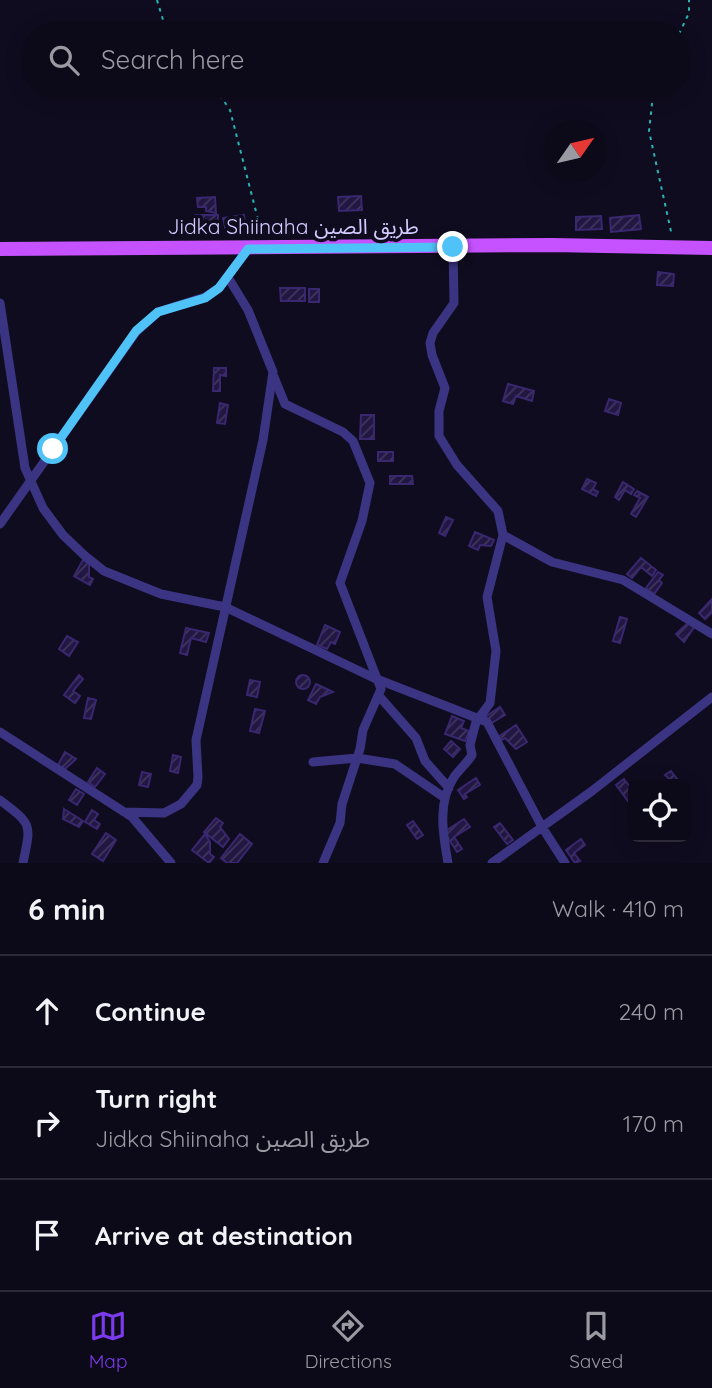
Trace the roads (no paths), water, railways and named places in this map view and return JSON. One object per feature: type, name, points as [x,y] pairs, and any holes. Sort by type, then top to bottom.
[{"type":"main road","name":"Jidka Shiinaha طريق الصين","points":[[0,249],[712,248]]},
{"type":"street","points":[[448,863],[442,833],[445,798],[472,755],[470,745],[478,720],[490,703],[496,651],[487,597],[503,535],[498,511],[457,465],[439,436],[439,411],[445,388],[430,343],[433,333],[454,303],[453,247]]},
{"type":"street","points":[[0,524],[136,331],[158,312],[205,298],[229,279],[248,249]]},
{"type":"street","points":[[229,279],[248,310],[273,372],[277,390],[285,404],[343,432],[353,441],[361,455],[370,483],[362,521],[340,583],[369,654],[374,678],[379,683],[379,696],[363,730],[357,758],[348,781],[340,823],[323,863]]},
{"type":"street","points":[[0,303],[21,450],[43,508],[63,535],[104,571],[161,594],[225,607],[374,678],[487,722],[542,827],[565,863]]},
{"type":"street","points":[[124,812],[170,812],[181,804],[197,785],[196,740],[263,440],[273,372]]},
{"type":"street","points":[[503,535],[552,562],[623,580],[712,634]]},
{"type":"street","points":[[379,696],[416,738],[425,761],[449,788]]},
{"type":"street","points":[[492,863],[712,697]]},
{"type":"street","points":[[0,732],[124,812],[142,827],[171,863]]},
{"type":"street","points":[[313,762],[357,758],[395,764],[445,798]]},
{"type":"street","points":[[0,800],[21,816],[29,828],[30,843],[23,863]]}]
